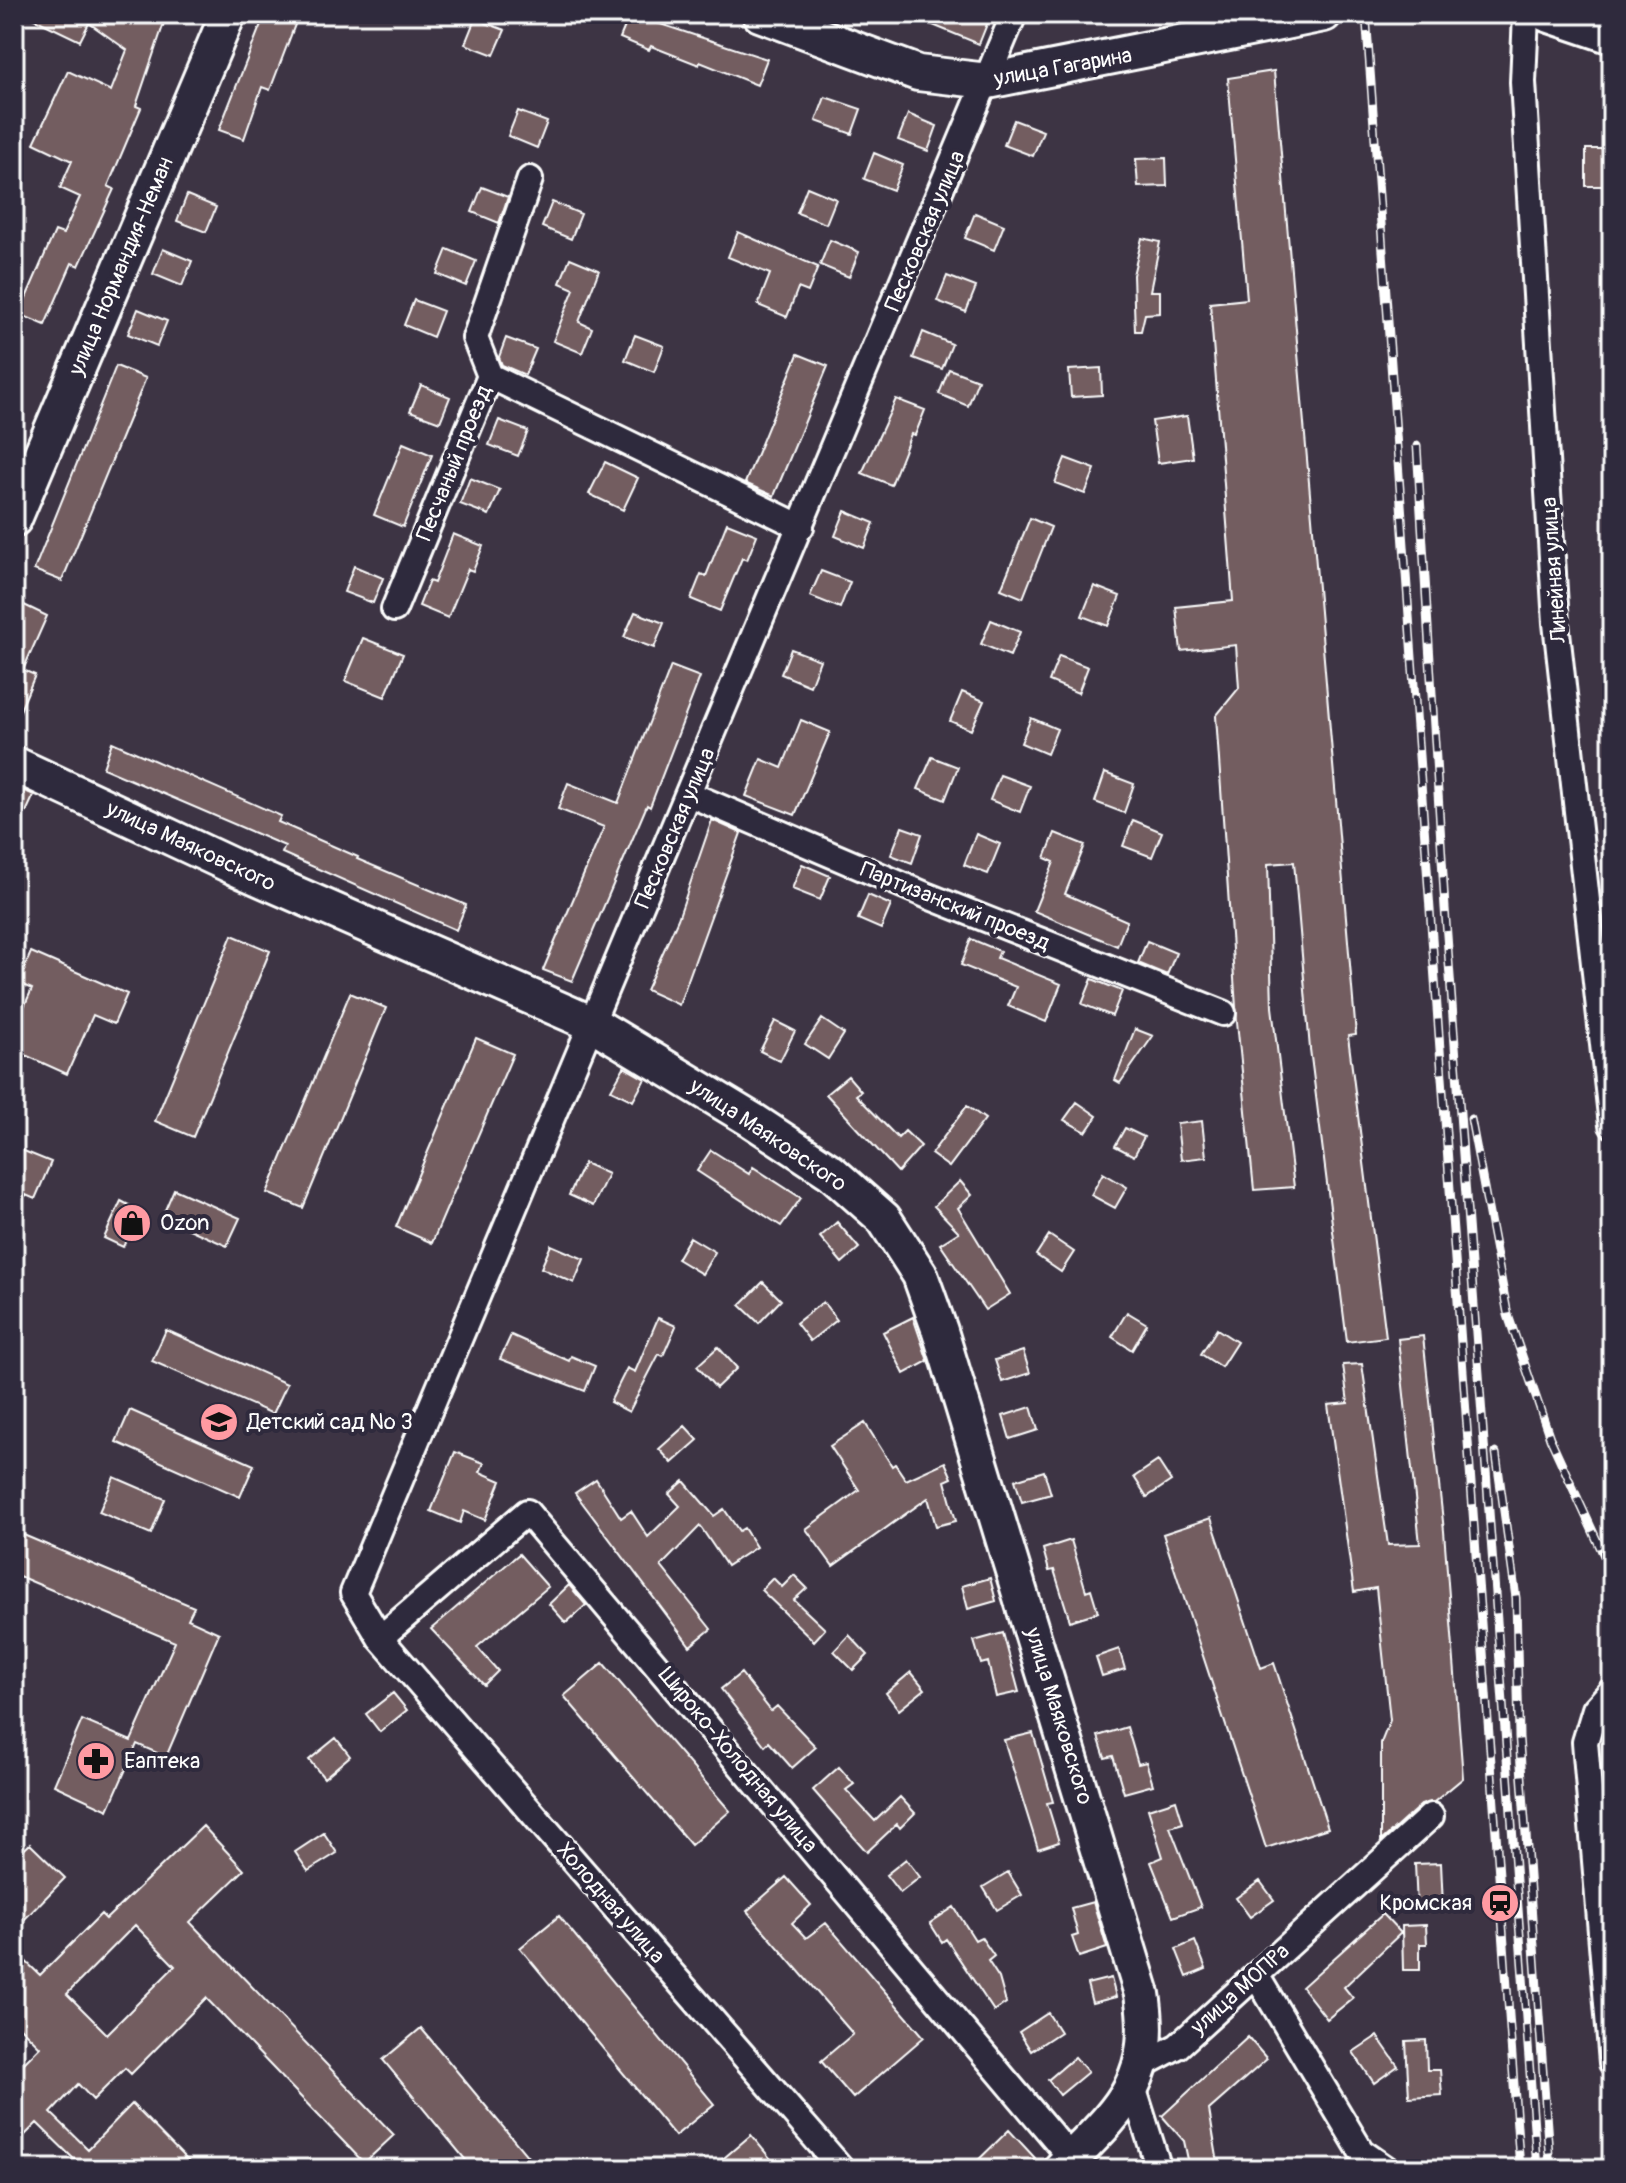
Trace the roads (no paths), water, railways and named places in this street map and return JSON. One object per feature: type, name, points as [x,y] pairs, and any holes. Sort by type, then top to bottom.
[{"type":"street","name":"улица Нормандия-Неман","points":[[14,519],[228,14]]},
{"type":"street","name":"улица Гагарина","points":[[760,14],[918,73],[988,81],[1324,14]]},
{"type":"street","name":"Песковская улица","points":[[380,1638],[353,1593],[1014,14]]},
{"type":"street","name":"Линейная улица","points":[[1526,14],[1523,82],[1556,623],[1612,1125]]},
{"type":"street","points":[[1547,14],[1612,36],[1611,14]]},
{"type":"street","name":"Песчаный проезд","points":[[394,609],[490,376],[475,338],[530,179]]},
{"type":"street","points":[[490,376],[801,527]]},
{"type":"street","name":"улица Маяковского","points":[[14,764],[243,871],[593,1024],[831,1172],[884,1219],[920,1275],[940,1331],[1128,1938],[1147,2025],[1137,2076],[1159,2169]]},
{"type":"street","name":"Партизанский проезд","points":[[689,794],[928,896],[1223,1013]]},
{"type":"street","name":"Широко-Холодная улица","points":[[380,1638],[527,1512],[1066,2164]]},
{"type":"street","name":"Холодная улица","points":[[380,1638],[842,2169]]},
{"type":"street","points":[[1612,1690],[1595,1709],[1585,1742],[1612,2063]]},
{"type":"street","name":"улица МОПРа","points":[[1066,2164],[1109,2120],[1137,2076],[1178,2046],[1431,1816]]},
{"type":"street","points":[[1256,1975],[1361,2151],[1387,2169]]},
{"type":"railway","points":[[1366,14],[1520,2169]]},
{"type":"railway","points":[[1417,446],[1445,908],[1537,2169]]},
{"type":"railway","points":[[1471,1119],[1508,1315],[1550,1438],[1612,1573]]},
{"type":"railway","points":[[1496,1453],[1516,1598],[1519,1737],[1550,2169]]},
{"type":"place","name":"Ozon","points":[[132,1223]]},
{"type":"place","name":"Детский сад № 3","points":[[219,1422]]},
{"type":"place","name":"Еаптека","points":[[96,1761]]},
{"type":"place","name":"Кромская","points":[[1500,1903]]}]
